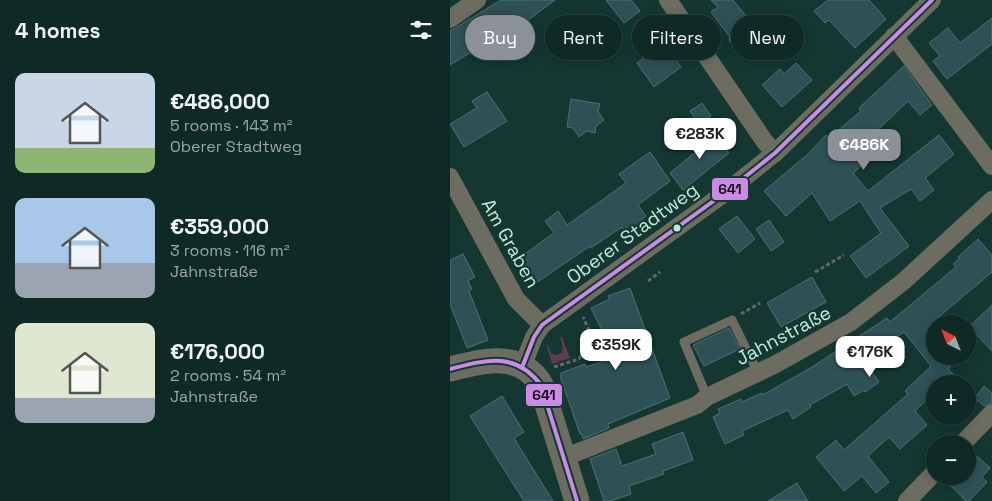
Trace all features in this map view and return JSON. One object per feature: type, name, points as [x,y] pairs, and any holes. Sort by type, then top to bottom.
[{"type":"street","points":[[450,19],[477,0]]},
{"type":"street","points":[[668,0],[774,153]]},
{"type":"street","name":"Oberer Stadtweg","points":[[523,365],[534,337],[542,325],[718,198],[774,153],[932,0]]},
{"type":"street","points":[[894,36],[992,166]]},
{"type":"street","name":"Am Graben","points":[[450,177],[516,299],[542,325]]},
{"type":"street","name":"Jahnstraße","points":[[563,458],[697,405],[707,397],[758,373],[846,325],[878,302],[927,261],[992,200]]},
{"type":"street","points":[[450,369],[475,363],[510,361],[523,365],[536,376],[541,384],[577,501]]},
{"type":"street","points":[[971,435],[992,413]]},
{"type":"street","points":[[907,501],[926,481]]},
{"type":"lane","points":[[707,397],[684,342],[732,320],[758,373]]},
{"type":"path","points":[[815,272],[844,255]]},
{"type":"path","points":[[648,281],[660,272]]},
{"type":"path","points":[[549,369],[579,359],[592,337],[575,301]]},
{"type":"path","points":[[732,320],[760,304]]},
{"type":"shaded area","points":[[562,337],[570,358],[552,364],[547,347],[548,345],[551,353],[555,355],[561,353],[563,347],[560,338]]},
{"type":"building","points":[[501,0],[555,0],[535,15],[476,15]]},
{"type":"building","points":[[606,0],[631,0],[640,11],[632,15],[624,23],[622,15],[618,15]]},
{"type":"building","points":[[711,0],[733,0],[745,15],[731,15],[731,42],[729,40],[730,37],[721,25],[721,15],[713,15],[711,12],[718,7]]},
{"type":"building","points":[[828,0],[869,0],[886,19],[855,48],[829,20],[825,23],[814,11]]},
{"type":"building","points":[[992,18],[992,44],[947,79],[933,61],[940,56],[929,43],[948,28],[960,43]]},
{"type":"building","points":[[465,22],[465,56],[450,65],[450,31]]},
{"type":"building","points":[[641,60],[676,60],[681,67],[654,87],[637,63]]},
{"type":"building","points":[[796,63],[812,80],[782,107],[762,85],[780,69],[784,74]]},
{"type":"building","points":[[904,66],[932,105],[920,115],[908,101],[863,144],[873,156],[853,173],[868,191],[939,135],[954,154],[925,178],[934,190],[920,201],[911,189],[880,208],[909,246],[866,278],[850,256],[881,233],[860,201],[830,221],[812,193],[786,216],[764,191],[808,154],[826,135],[829,138],[861,111],[859,108]]},
{"type":"building","points":[[487,92],[507,121],[464,147],[450,124],[477,108],[472,101]]},
{"type":"building","points":[[571,99],[600,104],[598,111],[604,120],[596,126],[595,133],[587,131],[579,137],[573,128],[567,127]]},
{"type":"building","points":[[702,103],[711,116],[699,124],[690,111]]},
{"type":"building","points":[[710,130],[729,153],[683,190],[670,173],[698,150],[693,144]]},
{"type":"building","points":[[650,152],[670,181],[638,205],[646,216],[640,221],[643,226],[628,236],[622,227],[591,248],[590,246],[536,283],[519,258],[554,233],[545,221],[558,211],[567,225],[626,183],[619,174]]},
{"type":"building","points":[[737,216],[755,239],[738,253],[719,229]]},
{"type":"building","points":[[769,220],[784,242],[771,251],[756,229]]},
{"type":"building","points":[[978,239],[992,255],[992,272],[941,315],[926,315],[926,360],[904,332],[871,354],[876,362],[869,367],[879,382],[865,392],[864,390],[854,396],[847,384],[810,405],[811,407],[793,419],[788,410],[742,431],[744,435],[725,444],[713,417],[720,413],[718,409],[741,399],[742,402],[762,393],[763,395],[812,367],[887,318],[890,322],[956,267],[953,264],[960,258],[958,257]]},
{"type":"building","points":[[463,254],[475,277],[468,281],[472,289],[469,291],[488,340],[467,348],[450,304],[450,260]]},
{"type":"building","points":[[812,277],[826,302],[781,327],[767,303]]},
{"type":"building","points":[[630,288],[670,398],[608,424],[609,428],[583,439],[561,379],[561,373],[585,364],[586,367],[615,357],[591,308],[610,299],[608,296]]},
{"type":"building","points":[[992,305],[992,351],[976,334],[976,320]]},
{"type":"building","points":[[729,328],[740,349],[704,366],[693,345]]},
{"type":"building","points":[[951,365],[948,369],[954,375],[926,375],[926,401],[915,411],[927,425],[900,449],[889,437],[868,456],[889,482],[876,493],[862,476],[844,491],[816,457],[836,440],[844,450],[908,394],[905,391],[931,366]]},
{"type":"building","points":[[984,386],[992,393],[992,403],[984,406],[976,397]]},
{"type":"building","points":[[502,396],[524,432],[514,438],[553,501],[524,501],[470,416]]},
{"type":"building","points":[[683,432],[693,460],[663,471],[664,474],[629,486],[631,494],[610,501],[604,501],[590,459],[616,449],[622,466],[656,454],[652,444]]},
{"type":"building","points":[[976,457],[990,468],[982,477],[987,482],[969,501],[966,501],[950,485],[976,485]]},
{"type":"building","points":[[797,483],[808,501],[768,501]]},
{"type":"transit line","name":"641","points":[[523,365],[534,337],[542,325],[726,192],[775,153],[932,0]]},
{"type":"transit line","name":"641","points":[[450,369],[488,361],[499,361],[521,367],[531,374],[541,385],[577,501]]}]
